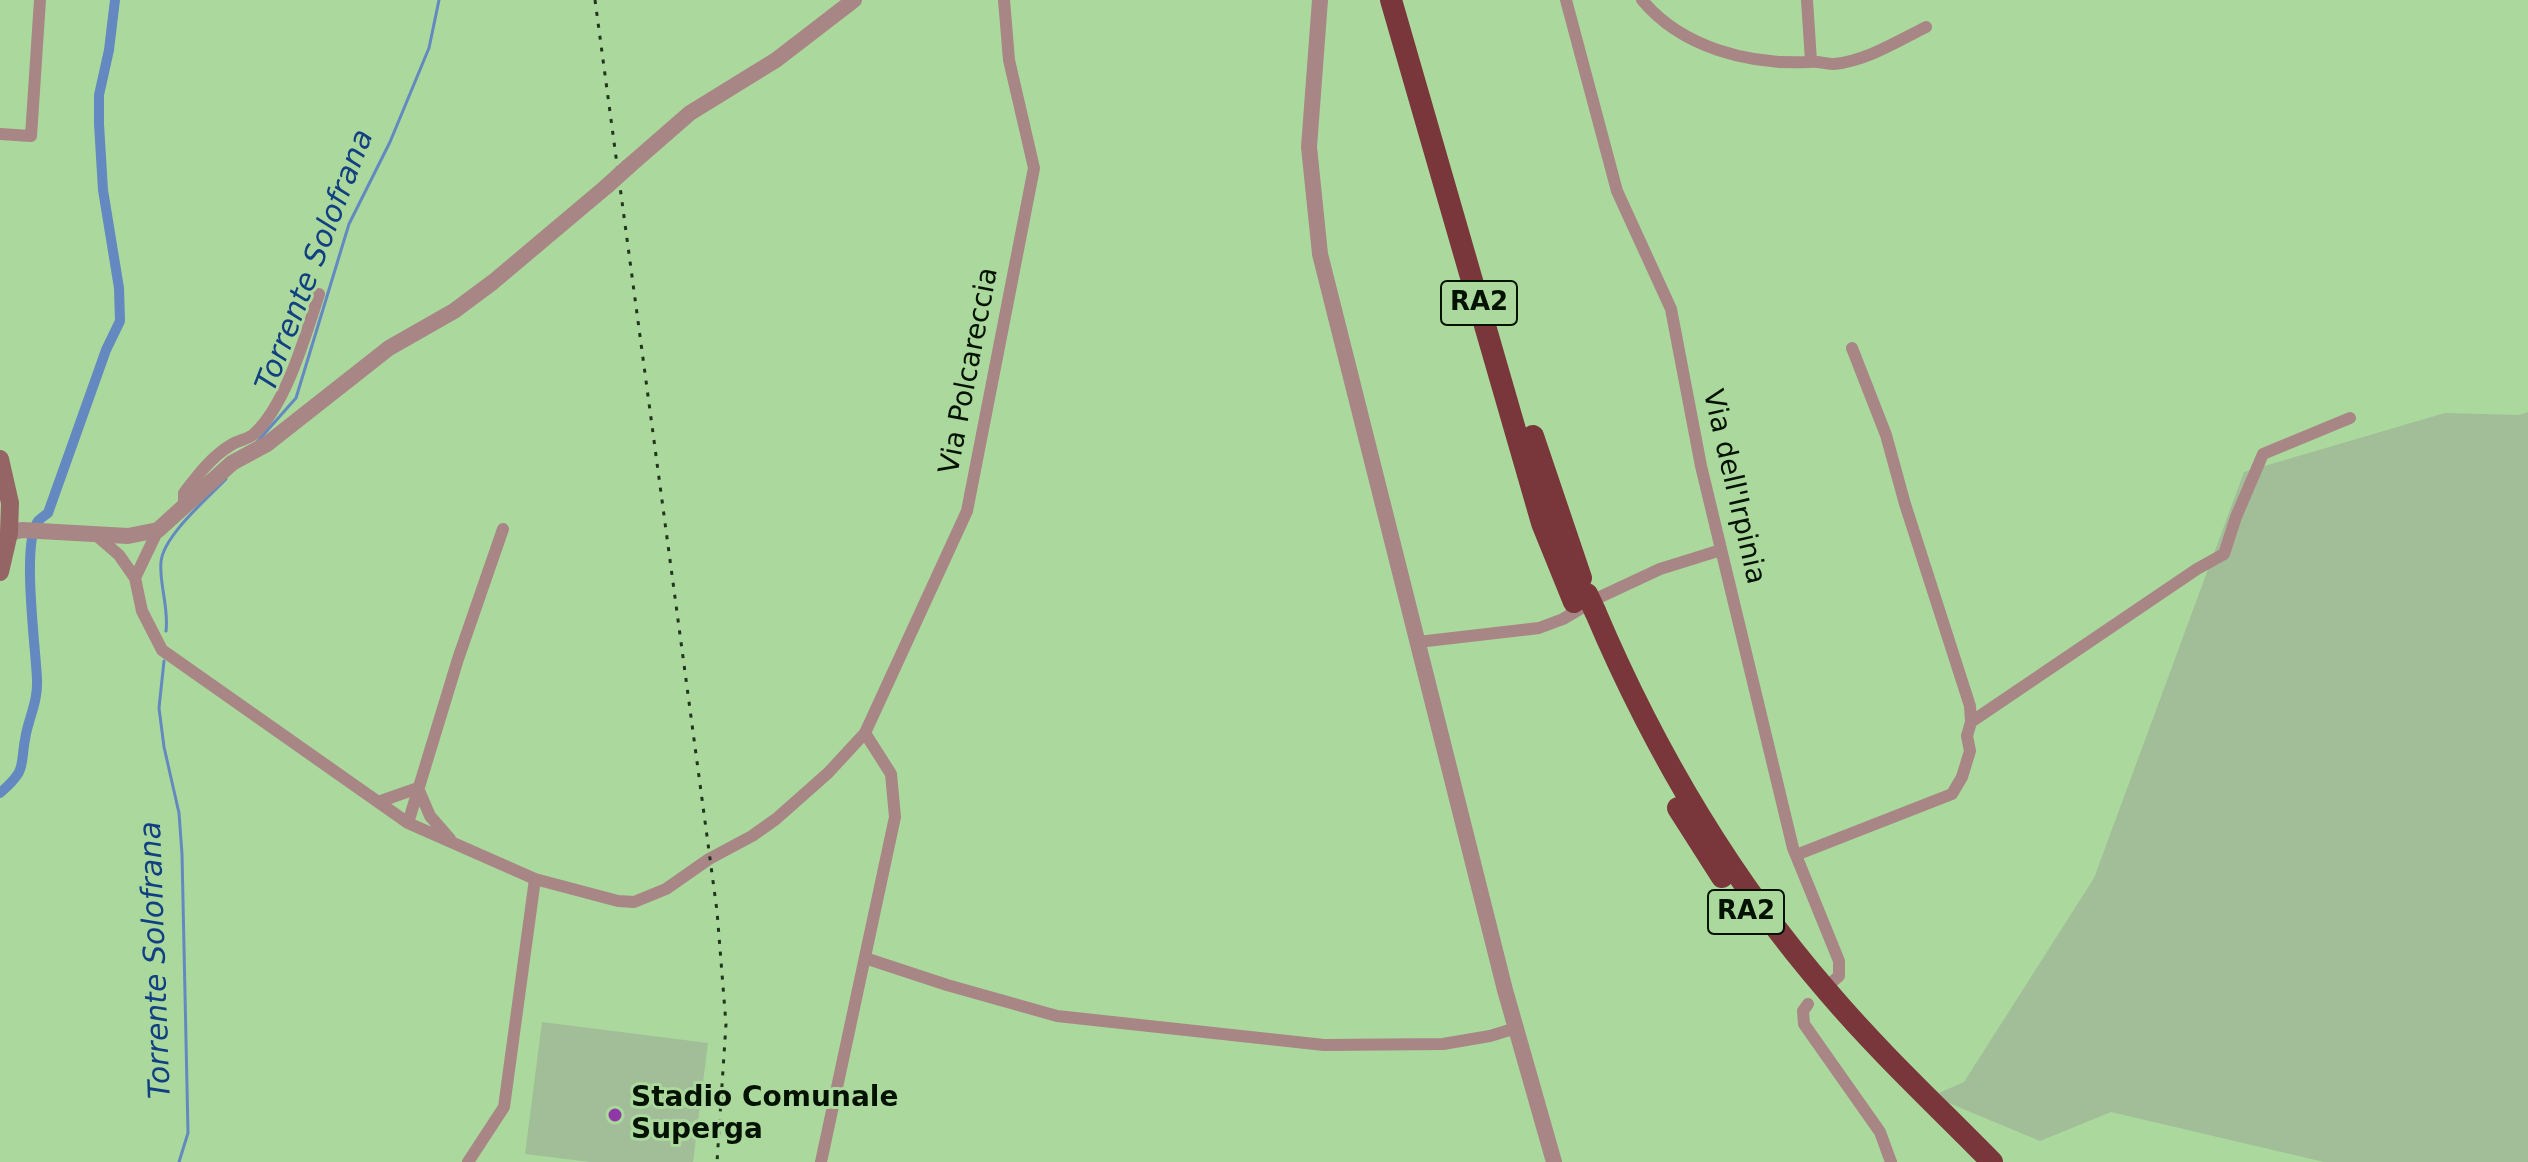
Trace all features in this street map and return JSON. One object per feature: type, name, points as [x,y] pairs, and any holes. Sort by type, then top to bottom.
[{"type":"highway","name":"RA2","points":[[1391,0],[1542,523],[1584,606],[1698,812],[1756,900],[1857,1026],[1992,1162]]},
{"type":"highway","name":"RA2","points":[[1407,0],[1584,606],[1640,742],[1700,845],[1744,909],[1840,1030],[1971,1162]]},
{"type":"main road","points":[[0,459],[10,503],[10,527],[0,572]]},
{"type":"street","points":[[0,134],[31,136],[40,0]]},
{"type":"street","points":[[97,536],[134,572],[158,530],[232,463],[267,444],[370,362],[454,311],[493,282],[690,113],[776,60],[854,0]]},
{"type":"street","name":"Via Polcareccia","points":[[128,536],[126,551],[142,611],[162,650],[408,823],[535,879],[618,901],[634,902],[666,889],[776,819],[849,752],[865,733],[967,511],[1034,168],[1009,60],[1004,0]]},
{"type":"street","points":[[1320,0],[1309,147],[1320,254],[1516,1028],[1554,1162]]},
{"type":"street","name":"Via dell'Irpinia","points":[[1566,0],[1617,191],[1671,309],[1701,466],[1796,855],[1839,961],[1839,976],[1831,983]]},
{"type":"street","points":[[1642,0],[1657,18],[1704,46],[1739,56],[1794,64],[1811,61],[1834,64],[1869,55],[1926,27]]},
{"type":"street","points":[[1807,0],[1811,61]]},
{"type":"street","points":[[184,506],[184,493],[206,466],[232,444],[254,434],[267,417],[299,354],[319,294]]},
{"type":"street","points":[[1796,855],[1952,794],[1962,777],[1970,751],[1967,736],[1971,722],[1970,706],[1886,435],[1852,348]]},
{"type":"street","points":[[1971,722],[2197,569],[2224,554],[2263,454],[2350,418]]},
{"type":"street","points":[[10,527],[97,536],[128,536],[158,530]]},
{"type":"street","points":[[408,823],[458,659],[503,529]]},
{"type":"street","points":[[1418,642],[1539,628],[1563,619],[1600,597],[1660,569],[1721,550]]},
{"type":"street","points":[[821,1162],[895,817],[891,774],[865,733]]},
{"type":"street","points":[[378,802],[418,788]]},
{"type":"street","points":[[418,788],[430,816],[455,845]]},
{"type":"street","points":[[468,1162],[504,1107],[535,879]]},
{"type":"street","points":[[865,958],[1057,1016],[1308,1043],[1443,1044],[1516,1028]]},
{"type":"street","points":[[1808,1004],[1803,1011],[1804,1024],[1880,1132],[1891,1162]]},
{"type":"green space","points":[[2528,412],[2528,1162],[2324,1162],[2111,1112],[2040,1141],[1932,1096],[1964,1082],[2094,878],[2244,472],[2445,413],[2519,415]]},
{"type":"green space","name":"Stadio Comunale Superga","points":[[542,1022],[708,1043],[693,1162],[591,1162],[525,1154]]},
{"type":"waterway","name":"Torrente Solofrana","points":[[0,793],[19,772],[36,694],[30,573],[33,533],[38,521],[48,513],[106,350],[120,321],[119,288],[103,190],[99,124],[99,95],[115,0]]},
{"type":"waterway","name":"Torrente Solofrana","points":[[257,442],[296,398],[349,224],[390,142],[429,48],[439,0]]},
{"type":"waterway","name":"Torrente Solofrana","points":[[166,631],[161,570],[164,552],[178,529],[226,479]]},
{"type":"waterway","name":"Torrente Solofrana","points":[[164,661],[159,708],[179,813],[182,854],[188,1133],[179,1162]]},
{"type":"railway","points":[[595,0],[717,911],[726,1024],[717,1162]]},
{"type":"place","name":"Stadio Comunale Superga","points":[[615,1115]]}]
